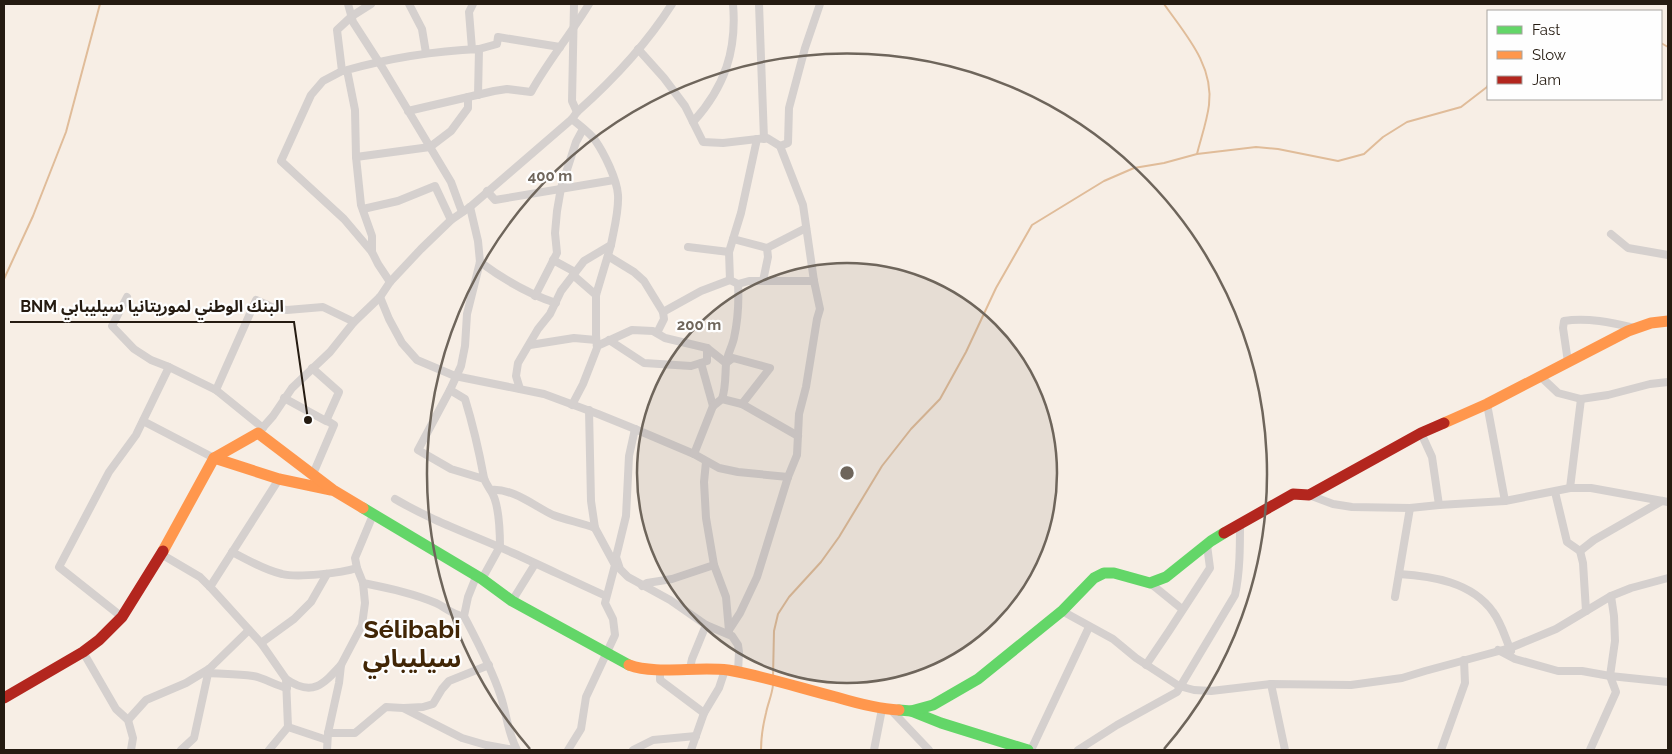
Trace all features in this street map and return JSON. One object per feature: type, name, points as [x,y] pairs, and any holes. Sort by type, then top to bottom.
[{"type":"street","points":[[348,4],[353,22],[451,182],[462,212]]},
{"type":"street","points":[[371,4],[352,16],[336,30],[355,110],[356,158],[363,209],[372,236],[372,252]]},
{"type":"street","points":[[409,4],[422,29],[426,53]]},
{"type":"street","points":[[473,4],[470,12],[478,95]]},
{"type":"street","points":[[572,405],[583,384],[597,343],[596,295],[611,245],[618,206],[618,193],[603,154],[594,139],[583,129],[575,115],[572,101],[574,4]]},
{"type":"street","points":[[408,111],[507,89],[531,92],[589,4]]},
{"type":"street","points":[[4,698],[83,652],[99,640],[122,617],[161,554],[214,458],[260,430],[273,416],[292,388],[330,352],[354,322],[380,297],[390,282],[451,220],[470,207],[575,115],[623,68],[647,40],[672,4]]},
{"type":"street","points":[[693,122],[703,111],[718,86],[731,58],[735,18],[734,4]]},
{"type":"street","points":[[730,280],[729,252],[760,139],[759,4]]},
{"type":"street","points":[[780,146],[788,143],[789,108],[805,48],[820,4]]},
{"type":"street","points":[[390,282],[372,252],[344,219],[281,161],[311,95],[323,81],[345,71],[426,53],[444,50],[475,49],[498,44],[498,37],[560,47]]},
{"type":"street","points":[[638,49],[670,85],[685,106],[703,142],[723,143],[768,138],[780,146],[803,205],[820,310],[806,387],[799,414],[797,455],[788,476],[757,577],[740,613],[728,632]]},
{"type":"street","points":[[356,158],[430,147],[451,131],[468,108],[468,97]]},
{"type":"street","points":[[535,296],[557,253],[557,211],[576,142],[583,129]]},
{"type":"street","points":[[486,192],[495,200],[614,180]]},
{"type":"street","points":[[363,209],[398,201],[435,186],[451,220]]},
{"type":"street","points":[[470,207],[478,241],[480,262],[467,314],[465,346],[461,366],[418,450],[451,469],[484,479]]},
{"type":"street","points":[[732,240],[767,248],[806,228]]},
{"type":"street","points":[[1611,234],[1628,248],[1668,255]]},
{"type":"street","points":[[520,389],[516,376],[518,364],[538,329],[550,314],[561,291],[584,261],[611,245]]},
{"type":"street","points":[[688,247],[729,252]]},
{"type":"street","points":[[763,281],[768,257],[767,248]]},
{"type":"street","points":[[608,256],[634,272],[644,281],[663,312],[664,319],[657,334]]},
{"type":"street","points":[[553,260],[574,273],[596,295]]},
{"type":"street","points":[[480,262],[498,275],[535,296],[556,303]]},
{"type":"street","points":[[663,312],[701,291],[730,280],[738,284],[748,281],[814,282]]},
{"type":"street","points":[[694,454],[713,406],[722,399],[725,387],[726,363],[734,340],[738,284]]},
{"type":"street","points":[[127,297],[112,326],[134,349],[151,360],[216,390],[260,430],[333,490],[479,578],[512,601],[605,653],[637,668],[690,668],[738,672],[886,710],[911,712],[1030,750],[1089,627]]},
{"type":"street","points":[[380,297],[389,319],[402,342],[416,360],[455,376],[544,394],[635,429],[694,454],[720,468],[738,472],[788,476]]},
{"type":"street","points":[[216,390],[256,300],[274,308],[287,310],[323,307],[354,322]]},
{"type":"street","points":[[1568,362],[1563,328],[1564,321],[1574,319],[1614,323],[1635,328]]},
{"type":"street","points":[[1309,495],[1421,433],[1487,404],[1635,328],[1651,323],[1668,321]]},
{"type":"street","points":[[530,345],[574,338],[597,343],[610,340],[632,330],[653,331],[665,338],[707,348],[726,363]]},
{"type":"street","points":[[610,340],[644,363],[691,366],[707,361],[707,348]]},
{"type":"street","points":[[726,363],[733,358],[770,368],[742,404]]},
{"type":"street","points":[[701,363],[713,406]]},
{"type":"street","points":[[122,617],[59,567],[109,472],[136,434],[169,367]]},
{"type":"street","points":[[312,368],[339,392],[326,420]]},
{"type":"street","points":[[1540,376],[1558,393],[1581,399],[1668,382]]},
{"type":"street","points":[[450,390],[465,399],[476,434],[484,479],[487,487],[491,490],[498,517],[500,548],[468,597],[464,616],[489,665],[500,693],[510,737],[516,750]]},
{"type":"street","points":[[284,398],[334,425],[313,474]]},
{"type":"street","points":[[722,399],[742,404],[798,436]]},
{"type":"street","points":[[1570,488],[1581,399]]},
{"type":"street","points":[[1487,404],[1505,501]]},
{"type":"street","points":[[589,410],[591,501],[595,528],[614,556],[620,569],[628,577],[670,600],[706,625],[728,632],[735,639],[739,652],[738,672]]},
{"type":"street","points":[[143,421],[214,458],[279,479],[333,490]]},
{"type":"street","points":[[568,750],[581,729],[586,697],[615,635],[613,619],[605,603],[613,576],[614,556],[626,516],[629,456],[635,429]]},
{"type":"street","points":[[1421,433],[1432,457],[1439,505]]},
{"type":"street","points":[[706,462],[704,482],[706,518],[714,565],[726,597],[728,632]]},
{"type":"street","points":[[210,587],[279,479]]},
{"type":"street","points":[[1150,583],[1166,577],[1207,545],[1293,494],[1309,495],[1333,504],[1352,507],[1410,508],[1505,501],[1570,488],[1591,488],[1665,501]]},
{"type":"street","points":[[491,490],[500,490],[513,494],[555,516],[595,528]]},
{"type":"street","points":[[1555,492],[1567,542],[1580,551],[1583,563],[1586,611]]},
{"type":"street","points":[[395,499],[414,510],[606,596]]},
{"type":"street","points":[[1580,551],[1594,540],[1665,501]]},
{"type":"street","points":[[1395,597],[1410,508]]},
{"type":"street","points":[[209,671],[253,676],[274,685],[286,683],[306,688],[319,687],[328,680],[342,665],[362,625],[365,603],[363,583],[355,558],[374,515]]},
{"type":"street","points":[[1078,750],[1177,692],[1235,595],[1238,583],[1240,524]]},
{"type":"street","points":[[1146,665],[1210,568],[1207,545]]},
{"type":"street","points":[[232,552],[270,571],[285,575],[327,574],[357,568]]},
{"type":"street","points":[[161,554],[200,577],[242,620],[261,643],[286,683],[288,727],[269,750]]},
{"type":"street","points":[[512,601],[535,564]]},
{"type":"street","points":[[642,586],[647,583],[672,579],[714,565]]},
{"type":"street","points":[[911,712],[933,705],[978,679],[1062,611],[1094,578],[1104,573],[1124,575],[1150,583],[1182,610]]},
{"type":"street","points":[[261,643],[294,620],[311,602],[327,574]]},
{"type":"street","points":[[1399,574],[1425,576],[1456,584],[1471,592],[1492,611],[1504,632],[1515,659]]},
{"type":"street","points":[[613,576],[628,577]]},
{"type":"street","points":[[1062,611],[1113,639],[1146,665],[1180,686],[1194,690],[1211,692],[1271,684],[1351,685],[1402,678],[1510,648],[1556,629],[1611,596],[1631,588],[1668,578]]},
{"type":"street","points":[[363,583],[387,588],[436,603],[459,616],[464,616]]},
{"type":"street","points":[[1590,750],[1616,692],[1610,676],[1615,641],[1611,596]]},
{"type":"street","points":[[690,668],[706,625]]},
{"type":"street","points":[[128,720],[146,700],[186,684],[209,671],[249,630]]},
{"type":"street","points":[[1498,650],[1515,659],[1558,671],[1582,671],[1668,682]]},
{"type":"street","points":[[83,652],[112,702],[128,720],[133,738],[131,750]]},
{"type":"street","points":[[1441,750],[1465,682],[1464,660]]},
{"type":"street","points":[[327,750],[327,736],[342,665]]},
{"type":"street","points":[[288,727],[327,736],[355,733],[386,707],[423,707],[433,704],[449,681],[489,665]]},
{"type":"street","points":[[660,669],[660,680],[704,713]]},
{"type":"street","points":[[691,750],[704,713],[719,688],[725,670]]},
{"type":"street","points":[[181,750],[194,738],[209,671]]},
{"type":"street","points":[[1271,684],[1285,750]]},
{"type":"street","points":[[403,708],[462,738],[486,745],[516,750]]},
{"type":"street","points":[[874,750],[886,710]]},
{"type":"street","points":[[886,710],[930,750]]},
{"type":"street","points":[[632,750],[653,740],[696,736]]},
{"type":"waterway","points":[[4,279],[33,216],[66,132],[100,4]]},
{"type":"waterway","points":[[1164,4],[1189,39],[1207,77],[1209,105],[1197,154]]},
{"type":"waterway","points":[[1662,44],[1668,47]]},
{"type":"waterway","points":[[773,677],[774,631],[778,614],[789,597],[821,562],[839,537],[882,466],[911,429],[940,399],[966,352],[996,288],[1032,225],[1104,181],[1134,168],[1164,163],[1197,154],[1256,147],[1278,149],[1338,161],[1364,154],[1383,137],[1407,122],[1461,107],[1487,87]]},
{"type":"waterway","points":[[761,750],[764,722],[773,685]]},
{"type":"traffic: fast","points":[[363,508],[482,579],[512,601],[629,665]]},
{"type":"traffic: fast","points":[[911,711],[933,705],[978,679],[1062,611],[1094,578],[1104,573],[1114,573],[1150,583],[1166,577],[1224,533]]},
{"type":"traffic: fast","points":[[899,710],[911,711],[941,723],[1028,750]]},
{"type":"traffic: slow","points":[[1444,423],[1487,404],[1628,331],[1651,323],[1668,321]]},
{"type":"traffic: slow","points":[[163,551],[214,458],[258,433],[333,490],[363,508]]},
{"type":"traffic: slow","points":[[214,458],[279,479],[331,490]]},
{"type":"traffic: slow","points":[[629,665],[664,670],[728,670],[867,705],[899,710]]},
{"type":"traffic: jam","points":[[1224,533],[1293,494],[1309,495],[1421,433],[1444,423]]},
{"type":"traffic: jam","points":[[4,698],[83,652],[99,640],[122,617],[163,551]]},
{"type":"place","name":"BNM البنك الوطني لموريتانيا سيليبابي","points":[[308,420]]},
{"type":"district","name":"Sélibabi سيليبابي","points":[[412,644]]}]
